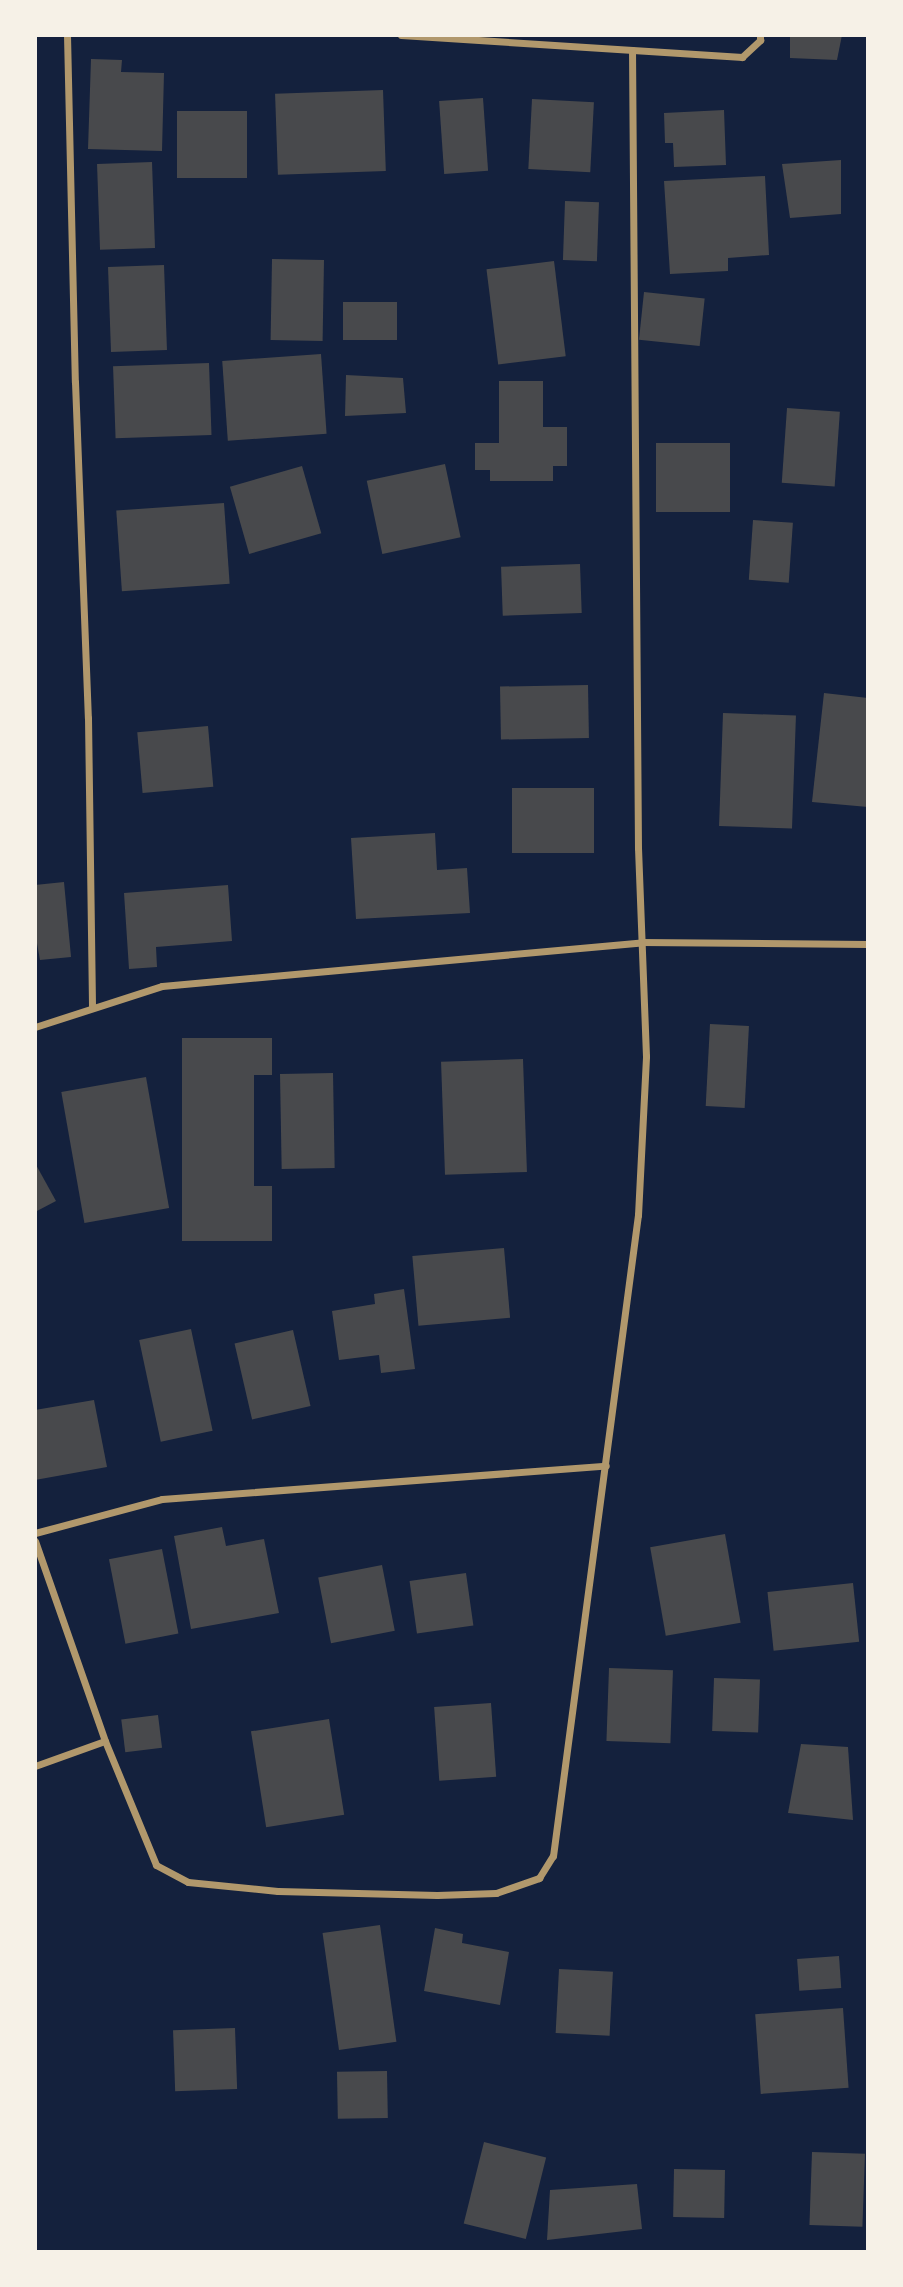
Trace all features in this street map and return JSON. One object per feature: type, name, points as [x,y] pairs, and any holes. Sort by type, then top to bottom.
[{"type":"street","points":[[67,35],[75,382],[88,718],[93,1006]]},
{"type":"street","points":[[401,35],[742,57],[760,40],[760,35]]},
{"type":"street","points":[[35,1541],[105,1741],[156,1865],[188,1882],[278,1891],[437,1895],[496,1893],[539,1878],[553,1856],[638,1215],[646,1056],[641,942],[632,50]]},
{"type":"street","points":[[35,1027],[93,1006],[162,986],[641,942],[868,944]]},
{"type":"street","points":[[35,1533],[162,1499],[606,1466]]},
{"type":"street","points":[[35,1766],[105,1741]]},
{"type":"building","points":[[790,35],[842,35],[837,60],[790,58]]},
{"type":"building","points":[[91,59],[122,60],[121,72],[164,73],[162,151],[88,149]]},
{"type":"building","points":[[383,90],[386,171],[278,175],[275,94]]},
{"type":"building","points":[[483,98],[488,171],[444,174],[439,101]]},
{"type":"building","points":[[532,99],[594,102],[590,172],[528,169]]},
{"type":"building","points":[[724,110],[726,165],[674,167],[673,143],[665,143],[664,113]]},
{"type":"building","points":[[177,111],[247,111],[247,178],[177,178]]},
{"type":"building","points":[[841,160],[841,214],[790,218],[782,164]]},
{"type":"building","points":[[152,162],[155,248],[100,250],[97,164]]},
{"type":"building","points":[[765,176],[769,255],[728,258],[728,271],[670,274],[664,181]]},
{"type":"building","points":[[565,201],[599,202],[597,261],[563,260]]},
{"type":"building","points":[[272,259],[324,260],[323,341],[271,340]]},
{"type":"building","points":[[554,261],[566,356],[498,365],[487,269]]},
{"type":"building","points":[[164,265],[167,350],[111,352],[108,267]]},
{"type":"building","points":[[644,292],[705,298],[700,346],[639,340]]},
{"type":"building","points":[[343,302],[397,302],[397,340],[343,340]]},
{"type":"building","points":[[321,354],[327,434],[228,441],[222,361]]},
{"type":"building","points":[[209,363],[212,435],[116,438],[113,366]]},
{"type":"building","points":[[346,375],[403,378],[406,413],[345,416]]},
{"type":"building","points":[[499,381],[543,381],[543,427],[567,427],[567,466],[553,466],[553,481],[490,481],[490,470],[475,470],[475,443],[499,443]]},
{"type":"building","points":[[787,408],[840,412],[835,487],[782,483]]},
{"type":"building","points":[[656,443],[730,443],[730,512],[656,512]]},
{"type":"building","points":[[445,464],[461,537],[382,554],[367,481]]},
{"type":"building","points":[[302,466],[321,533],[249,554],[230,487]]},
{"type":"building","points":[[224,503],[230,584],[122,591],[116,511]]},
{"type":"building","points":[[753,520],[793,523],[789,583],[749,580]]},
{"type":"building","points":[[580,564],[582,613],[503,616],[501,567]]},
{"type":"building","points":[[588,685],[589,738],[501,740],[500,687]]},
{"type":"building","points":[[824,693],[868,698],[868,807],[812,802]]},
{"type":"building","points":[[723,713],[796,716],[792,828],[719,826]]},
{"type":"building","points":[[208,726],[213,787],[143,793],[137,732]]},
{"type":"building","points":[[512,788],[594,788],[594,853],[512,853]]},
{"type":"building","points":[[435,833],[437,870],[467,868],[470,913],[356,919],[351,838]]},
{"type":"building","points":[[64,882],[71,957],[40,960],[35,932],[35,885]]},
{"type":"building","points":[[228,885],[232,941],[156,947],[157,967],[129,969],[124,893]]},
{"type":"building","points":[[710,1024],[749,1026],[745,1108],[706,1106]]},
{"type":"building","points":[[182,1038],[272,1038],[272,1075],[254,1075],[254,1186],[272,1186],[272,1241],[182,1241]]},
{"type":"building","points":[[523,1059],[527,1172],[445,1175],[441,1062]]},
{"type":"building","points":[[333,1073],[335,1168],[282,1169],[280,1074]]},
{"type":"building","points":[[146,1077],[169,1208],[84,1223],[61,1092]]},
{"type":"building","points":[[35,1163],[56,1201],[35,1212]]},
{"type":"building","points":[[504,1248],[510,1318],[418,1326],[412,1256]]},
{"type":"building","points":[[404,1289],[415,1369],[381,1373],[379,1355],[339,1360],[332,1311],[375,1304],[374,1294]]},
{"type":"building","points":[[191,1329],[213,1431],[161,1442],[139,1340]]},
{"type":"building","points":[[293,1330],[311,1406],[252,1419],[235,1343]]},
{"type":"building","points":[[94,1400],[107,1467],[35,1480],[35,1410]]},
{"type":"building","points":[[222,1527],[226,1546],[264,1539],[279,1613],[191,1629],[174,1536]]},
{"type":"building","points":[[725,1534],[741,1623],[666,1636],[650,1547]]},
{"type":"building","points":[[162,1549],[178,1633],[125,1644],[109,1559]]},
{"type":"building","points":[[382,1565],[395,1631],[331,1643],[318,1577]]},
{"type":"building","points":[[466,1573],[473,1625],[417,1633],[410,1581]]},
{"type":"building","points":[[853,1583],[859,1642],[774,1651],[767,1592]]},
{"type":"building","points":[[609,1668],[673,1670],[670,1743],[606,1741]]},
{"type":"building","points":[[714,1678],[760,1680],[758,1733],[712,1731]]},
{"type":"building","points":[[491,1703],[496,1777],[439,1781],[434,1707]]},
{"type":"building","points":[[158,1715],[162,1748],[125,1752],[121,1720]]},
{"type":"building","points":[[329,1719],[344,1815],[266,1827],[251,1731]]},
{"type":"building","points":[[801,1744],[848,1747],[853,1820],[788,1813]]},
{"type":"building","points":[[380,1925],[396,2042],[339,2050],[323,1933]]},
{"type":"building","points":[[435,1928],[463,1934],[462,1943],[509,1952],[500,2005],[424,1991]]},
{"type":"building","points":[[839,1956],[841,1988],[799,1991],[797,1959]]},
{"type":"building","points":[[559,1969],[613,1972],[610,2036],[556,2033]]},
{"type":"building","points":[[843,2008],[849,2088],[761,2094],[755,2014]]},
{"type":"building","points":[[235,2028],[237,2089],[175,2091],[173,2030]]},
{"type":"building","points":[[387,2071],[388,2118],[338,2119],[337,2072]]},
{"type":"building","points":[[484,2142],[546,2157],[526,2239],[464,2224]]},
{"type":"building","points":[[812,2152],[865,2154],[862,2227],[809,2225]]},
{"type":"building","points":[[674,2169],[725,2170],[724,2218],[673,2217]]},
{"type":"building","points":[[637,2184],[642,2229],[547,2240],[550,2190]]}]
